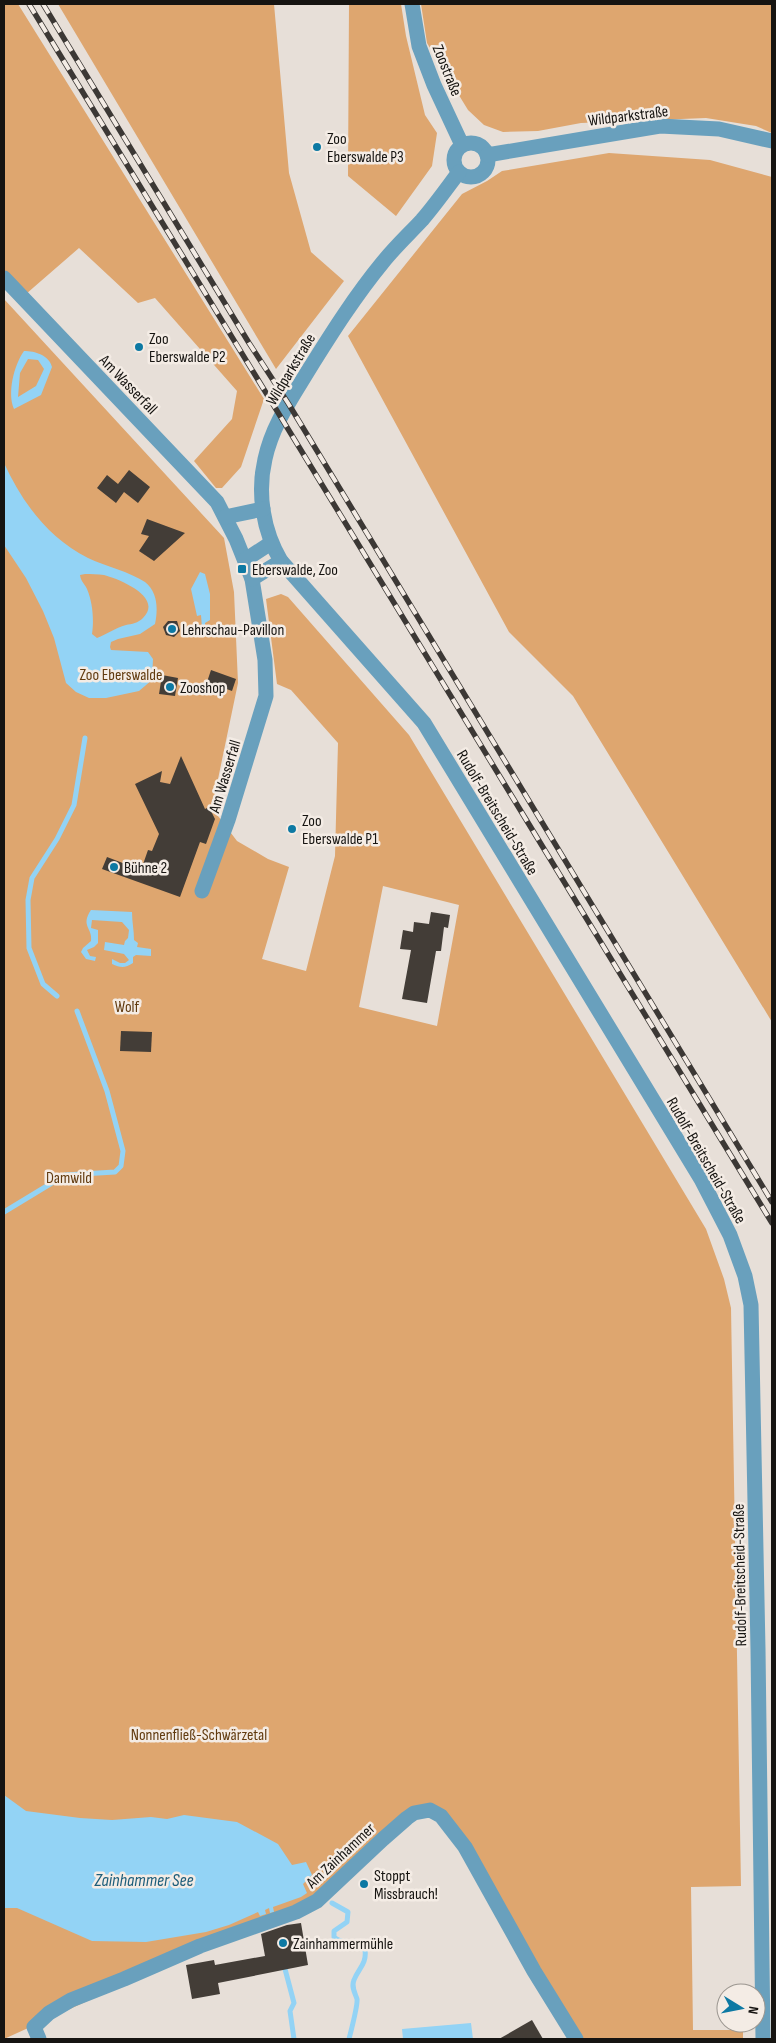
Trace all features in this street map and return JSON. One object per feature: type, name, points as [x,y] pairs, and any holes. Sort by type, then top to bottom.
[{"type":"street","name":"Zoostraße","points":[[412,4],[419,46],[434,85],[462,145]]},
{"type":"street","name":"Wildparkstraße","points":[[487,155],[660,126],[718,129],[772,141]]},
{"type":"street","points":[[469,143],[477,144],[483,148],[487,155],[487,165],[478,176],[468,177],[459,172],[455,167],[454,155],[462,145],[469,143]]},
{"type":"street","name":"Wildparkstraße","points":[[322,607],[281,561],[271,543],[263,509],[261,485],[265,459],[274,431],[288,403],[332,334],[378,268],[422,219],[459,172]]},
{"type":"street","name":"Am Wasserfall","points":[[4,278],[217,502],[252,579],[265,660],[266,696],[228,820],[202,891]]},
{"type":"street","points":[[225,517],[263,509]]},
{"type":"street","points":[[245,560],[271,543]]},
{"type":"street","points":[[252,579],[281,561]]},
{"type":"street","name":"Rudolf-Breitscheid-Straße","points":[[322,607],[424,723],[701,1179],[730,1235],[745,1276],[751,1305],[752,1325],[763,2039]]},
{"type":"street","name":"Am Zainhammer","points":[[36,2033],[49,2013],[71,2000],[282,1917],[317,1901],[401,1823],[414,1813],[430,1810],[441,1816],[465,1846],[534,1971],[576,2039]]},
{"type":"green space","points":[[4,4],[18,4],[264,399],[241,467],[222,488],[216,488],[194,461],[232,419],[237,391],[155,298],[138,303],[79,248],[26,294],[4,271]]},
{"type":"green space","points":[[58,4],[274,4],[289,173],[311,252],[344,281],[276,369]]},
{"type":"green space","points":[[349,4],[401,4],[406,36],[425,115],[437,133],[432,166],[396,216],[348,176]]},
{"type":"green space","points":[[421,4],[772,4],[772,133],[756,126],[706,118],[581,123],[538,131],[503,132],[484,125],[468,110],[427,43]]},
{"type":"green space","points":[[609,153],[710,160],[772,177],[772,1022],[573,696],[509,632],[348,336],[462,194],[502,171]]},
{"type":"green space","points":[[4,299],[224,538],[234,592],[238,683],[212,808],[237,841],[268,859],[289,867],[262,959],[306,971],[335,856],[338,743],[291,690],[277,684],[266,599],[281,594],[288,597],[409,735],[706,1229],[724,1279],[731,1308],[741,1886],[691,1887],[693,2030],[716,2030],[716,2033],[743,2033],[743,2039],[579,2039],[430,1805],[309,1900],[4,2039]],"holes":[[[383,886],[459,905],[437,1026],[359,1007]]]},
{"type":"water","points":[[24,351],[37,353],[48,359],[52,367],[41,395],[14,409],[11,387],[20,357]],"holes":[[[28,359],[38,360],[44,369],[36,386],[18,397],[20,373]]]},
{"type":"water","points":[[4,463],[28,505],[38,518],[61,540],[88,558],[132,575],[149,586],[156,602],[155,624],[140,634],[111,642],[110,647],[111,650],[148,652],[153,659],[152,680],[139,691],[106,698],[89,698],[76,692],[66,683],[54,638],[43,611],[26,578],[4,545]],"holes":[[[80,575],[111,577],[137,590],[148,603],[148,610],[143,618],[133,624],[118,628],[97,638],[92,634],[91,600]]]},
{"type":"water","points":[[200,572],[205,574],[210,594],[210,620],[205,623],[205,628],[202,628],[201,615],[197,616],[191,589]]},
{"type":"water","points":[[91,910],[132,912],[134,940],[138,943],[137,947],[151,949],[151,956],[136,955],[133,957],[133,963],[125,967],[112,964],[112,959],[120,963],[125,963],[129,960],[124,954],[104,950],[105,942],[124,945],[128,938],[129,930],[122,922],[92,920],[91,928],[98,930],[98,943],[87,950],[90,956],[96,957],[95,961],[86,959],[81,952],[91,941],[87,920]]},
{"type":"water","name":"Zainhammer See","points":[[4,1795],[26,1811],[80,1818],[112,1820],[151,1817],[167,1819],[184,1815],[237,1822],[278,1844],[292,1865],[306,1862],[312,1875],[303,1884],[307,1893],[273,1907],[274,1912],[270,1913],[269,1908],[265,1910],[266,1914],[260,1916],[258,1912],[229,1925],[206,1932],[146,1942],[92,1941],[17,1908],[4,1908]]},
{"type":"water","points":[[471,2023],[473,2039],[403,2039],[402,2029]]},
{"type":"building","points":[[129,470],[150,487],[138,503],[124,492],[116,503],[97,488],[107,475],[118,484]]},
{"type":"building","points":[[147,519],[185,533],[154,561],[139,551],[149,536],[141,534]]},
{"type":"building","name":"Lehrschau-Pavillon","points":[[168,621],[177,621],[180,631],[174,637],[166,635],[163,627]]},
{"type":"building","points":[[211,670],[236,679],[232,691],[207,682]]},
{"type":"building","points":[[162,675],[178,678],[175,696],[159,694]]},
{"type":"building","points":[[181,756],[205,809],[209,807],[215,819],[206,844],[200,842],[180,897],[102,869],[107,857],[141,870],[148,850],[152,851],[159,834],[135,784],[162,771],[160,782],[170,784]]},
{"type":"building","points":[[431,912],[450,915],[448,928],[444,927],[441,951],[436,951],[427,1003],[402,999],[411,950],[400,949],[403,930],[413,932],[414,922],[429,924]]},
{"type":"building","points":[[121,1031],[152,1032],[151,1052],[120,1051]]},
{"type":"building","name":"Zainhammermühle","points":[[301,1923],[308,1965],[218,1983],[220,1994],[192,1999],[186,1965],[214,1960],[215,1965],[265,1956],[261,1934],[287,1925]]},
{"type":"building","points":[[532,2020],[543,2039],[499,2039]]},
{"type":"waterway","points":[[57,996],[43,984],[29,948],[28,900],[32,878],[57,839],[74,805],[85,738]]},
{"type":"waterway","points":[[4,1212],[65,1175],[115,1172],[121,1166],[123,1151],[107,1091],[77,1011]]},
{"type":"waterway","points":[[332,1903],[348,1912],[347,1922],[334,1931],[334,1937],[365,1950],[363,1963],[353,1983],[357,2002],[349,2039]]},
{"type":"waterway","points":[[285,1969],[294,2003],[290,2011],[294,2039]]},
{"type":"railway","points":[[29,4],[772,1223]]},
{"type":"railway","points":[[43,4],[249,343],[288,403],[772,1202]]},
{"type":"place","name":"Zoo Eberswalde P3","points":[[317,147]]},
{"type":"place","name":"Zoo Eberswalde P2","points":[[139,347]]},
{"type":"place","name":"Eberswalde, Zoo","points":[[242,569]]},
{"type":"place","name":"Lehrschau-Pavillon","points":[[172,629]]},
{"type":"place","name":"Zooshop","points":[[170,687]]},
{"type":"place","name":"Zoo Eberswalde P1","points":[[292,829]]},
{"type":"place","name":"Bühne 2","points":[[114,867]]},
{"type":"place","name":"Stoppt Missbrauch!","points":[[364,1884]]},
{"type":"place","name":"Zainhammermühle","points":[[283,1943]]},
{"type":"park label","name":"Zoo Eberswalde","points":[[121,674]]},
{"type":"park label","name":"Wolf","points":[[127,1006]]},
{"type":"park label","name":"Damwild","points":[[69,1177]]},
{"type":"park label","name":"Nonnenfließ-Schwärzetal","points":[[199,1734]]}]
